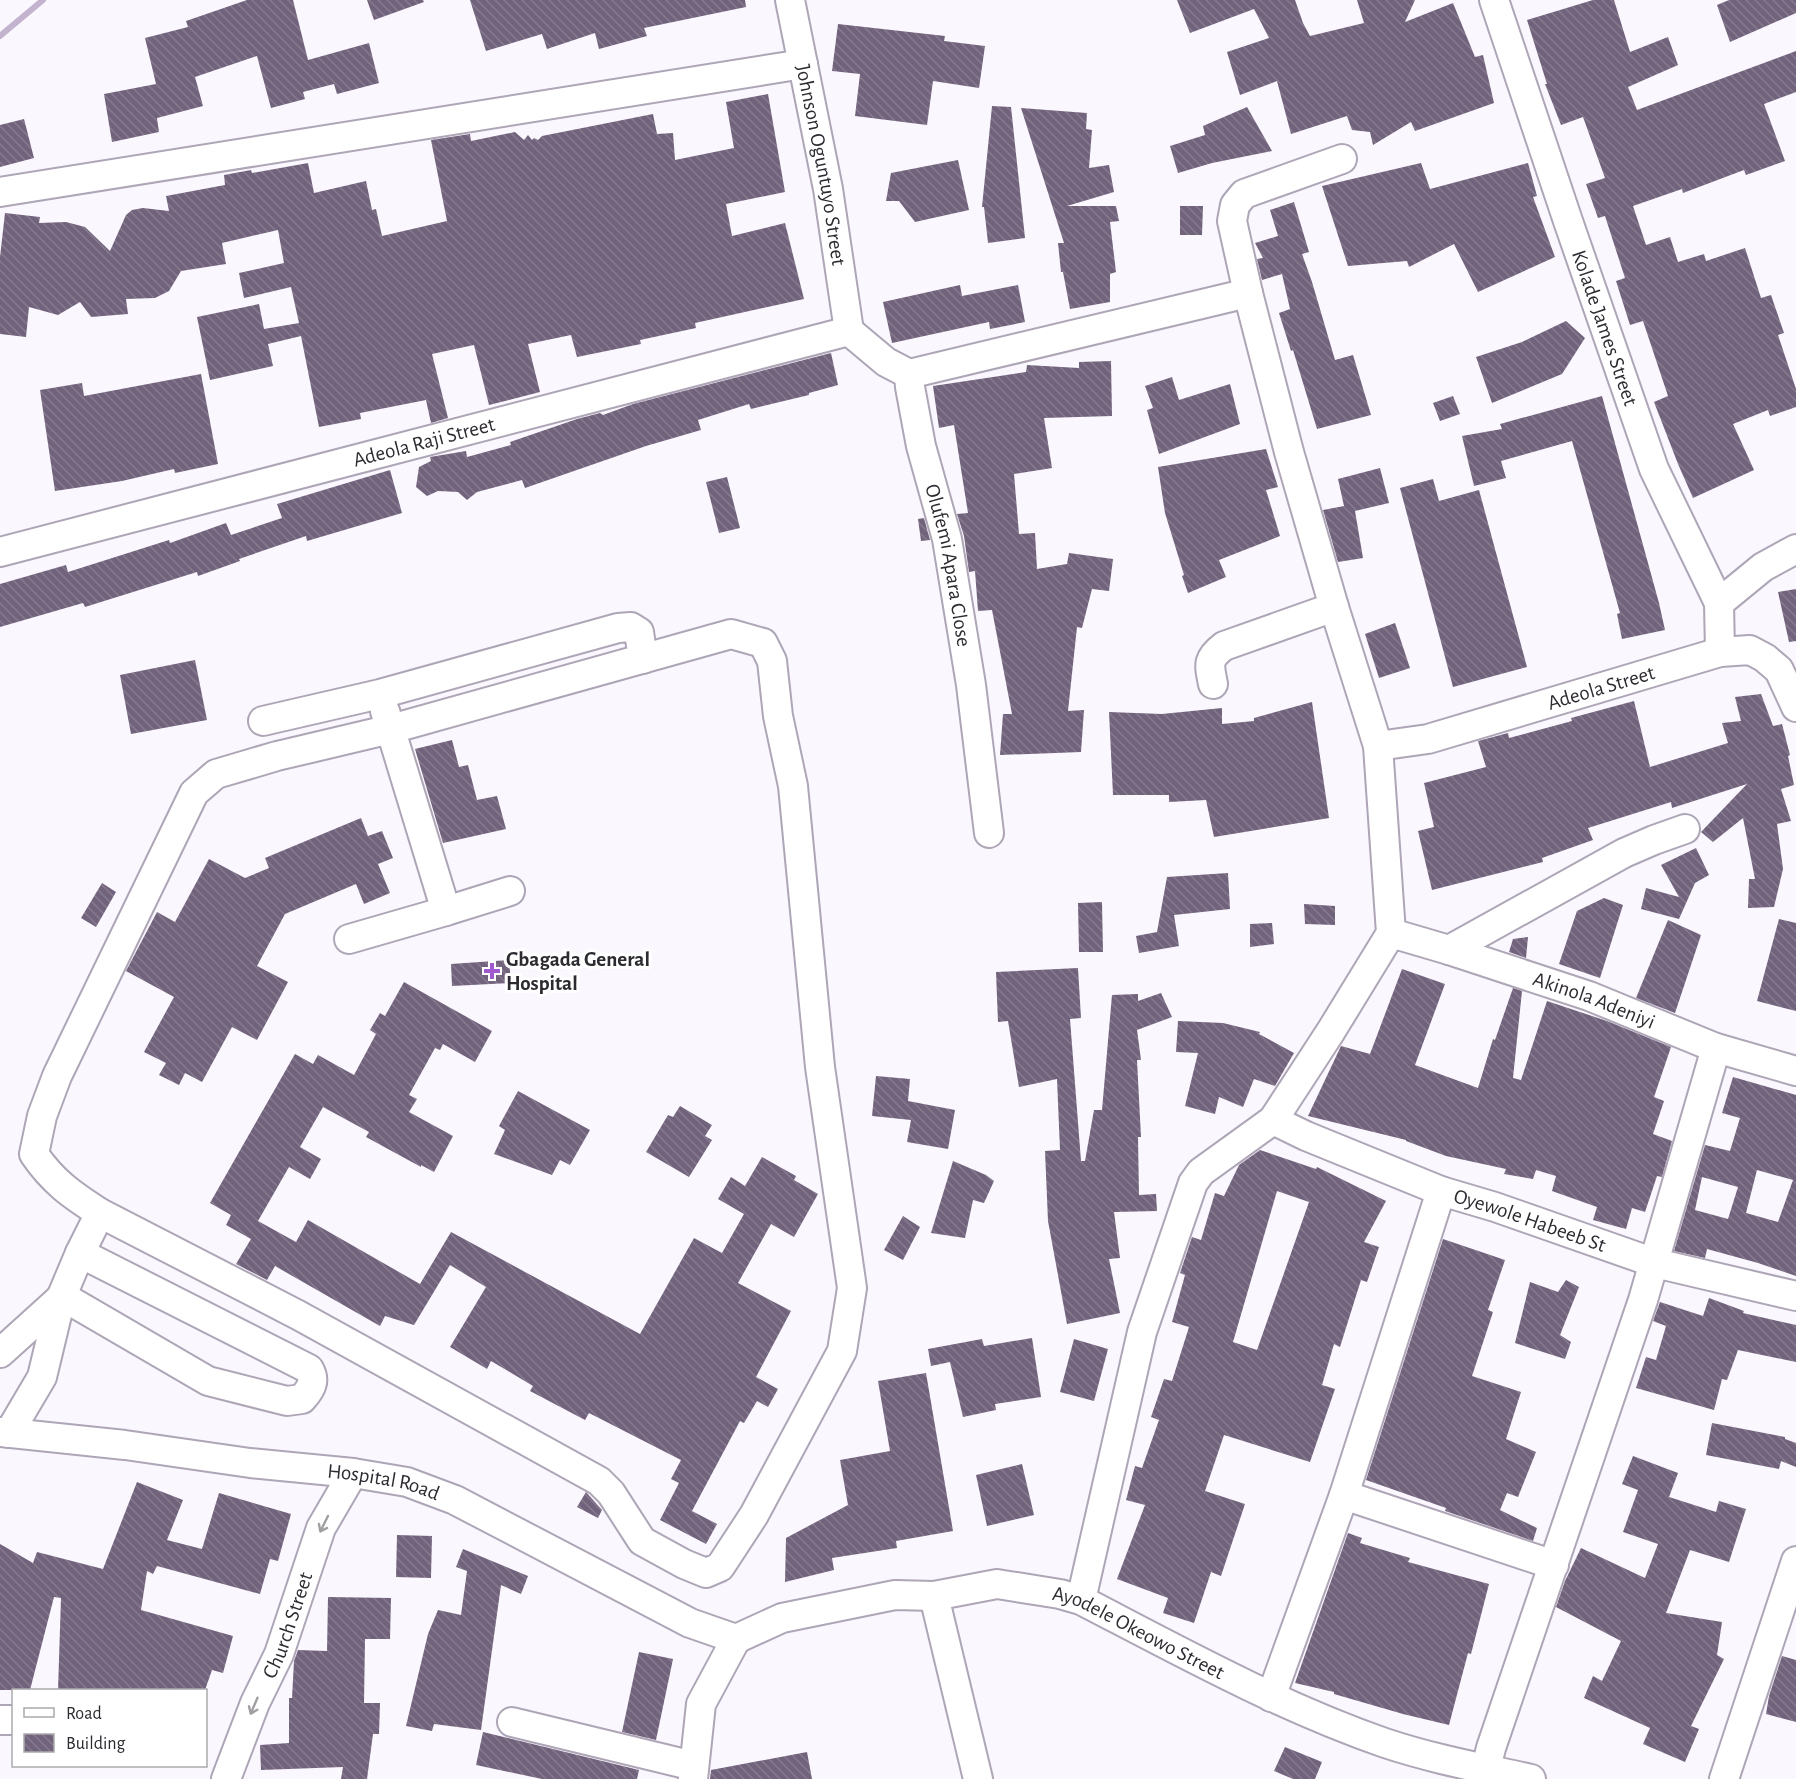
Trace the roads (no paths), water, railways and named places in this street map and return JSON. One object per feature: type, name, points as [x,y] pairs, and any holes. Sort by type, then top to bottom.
[{"type":"street","name":"Johnson Oguntuyo Street","points":[[790,0],[828,189],[849,332]]},
{"type":"street","name":"Kolade James Street","points":[[1494,0],[1654,469],[1719,603],[1720,652]]},
{"type":"street","points":[[0,192],[803,64]]},
{"type":"street","points":[[1081,1600],[1142,1332],[1193,1183],[1201,1172],[1273,1120],[1391,933],[1378,746],[1334,607],[1289,452],[1232,221],[1235,205],[1245,194],[1342,159]]},
{"type":"street","points":[[849,332],[886,362],[909,374],[1248,293]]},
{"type":"street","name":"Adeola Raji Street","points":[[0,552],[849,332]]},
{"type":"street","name":"Olufemi Apara Close","points":[[909,374],[921,446],[947,539],[970,686],[988,832]]},
{"type":"street","points":[[1719,603],[1763,567],[1796,549]]},
{"type":"street","points":[[1213,684],[1209,663],[1214,653],[1224,646],[1334,607]]},
{"type":"street","points":[[263,721],[380,694],[618,628],[631,627],[639,632],[643,659]]},
{"type":"street","points":[[731,634],[763,643],[772,661],[778,716],[793,786],[819,1067],[852,1288],[842,1351],[753,1515],[720,1567],[706,1573],[642,1541],[611,1493],[598,1481],[298,1315],[100,1213],[49,1176],[34,1154],[42,1116],[57,1076],[194,793],[216,774],[276,756],[391,729],[643,659],[731,634]]},
{"type":"street","name":"Adeola Street","points":[[1378,746],[1428,739],[1720,652],[1749,650],[1765,658],[1779,670],[1796,707]]},
{"type":"street","points":[[380,694],[446,911]]},
{"type":"street","points":[[1449,950],[1624,853],[1685,829]]},
{"type":"street","points":[[349,939],[510,891]]},
{"type":"street","name":"Akinola Adeniyi","points":[[1391,933],[1589,996],[1716,1048],[1796,1071]]},
{"type":"street","points":[[1486,1768],[1654,1263],[1716,1048]]},
{"type":"street","name":"Oyewole Habeeb St","points":[[1273,1120],[1306,1136],[1441,1191],[1495,1207],[1654,1263],[1796,1296]]},
{"type":"street","points":[[1271,1697],[1344,1495],[1441,1191]]},
{"type":"street","points":[[5,1433],[42,1377],[62,1297],[100,1213]]},
{"type":"street","points":[[62,1297],[207,1381],[286,1401],[302,1399],[312,1386],[313,1380],[309,1369],[80,1253]]},
{"type":"street","points":[[0,1353],[62,1297]]},
{"type":"street","name":"Hospital Road","points":[[5,1433],[125,1444],[250,1463],[353,1473],[407,1482],[455,1500],[690,1623],[735,1639]]},
{"type":"street","name":"Church Street","points":[[226,1779],[255,1703],[279,1654],[321,1528],[353,1473]]},
{"type":"street","points":[[1344,1495],[1554,1565]]},
{"type":"street","points":[[1724,1779],[1796,1561]]},
{"type":"street","name":"Ayodele Okeowo Street","points":[[735,1639],[782,1618],[895,1595],[934,1596],[997,1584],[1060,1593],[1081,1600],[1271,1697],[1386,1743],[1440,1759],[1531,1779]]},
{"type":"street","points":[[934,1596],[978,1779]]},
{"type":"street","points":[[512,1722],[693,1772],[701,1704],[735,1639]]},
{"type":"waterway","points":[[0,36],[43,0]]},
{"type":"place","name":"Gbagada General Hospital","points":[[492,971]]}]
